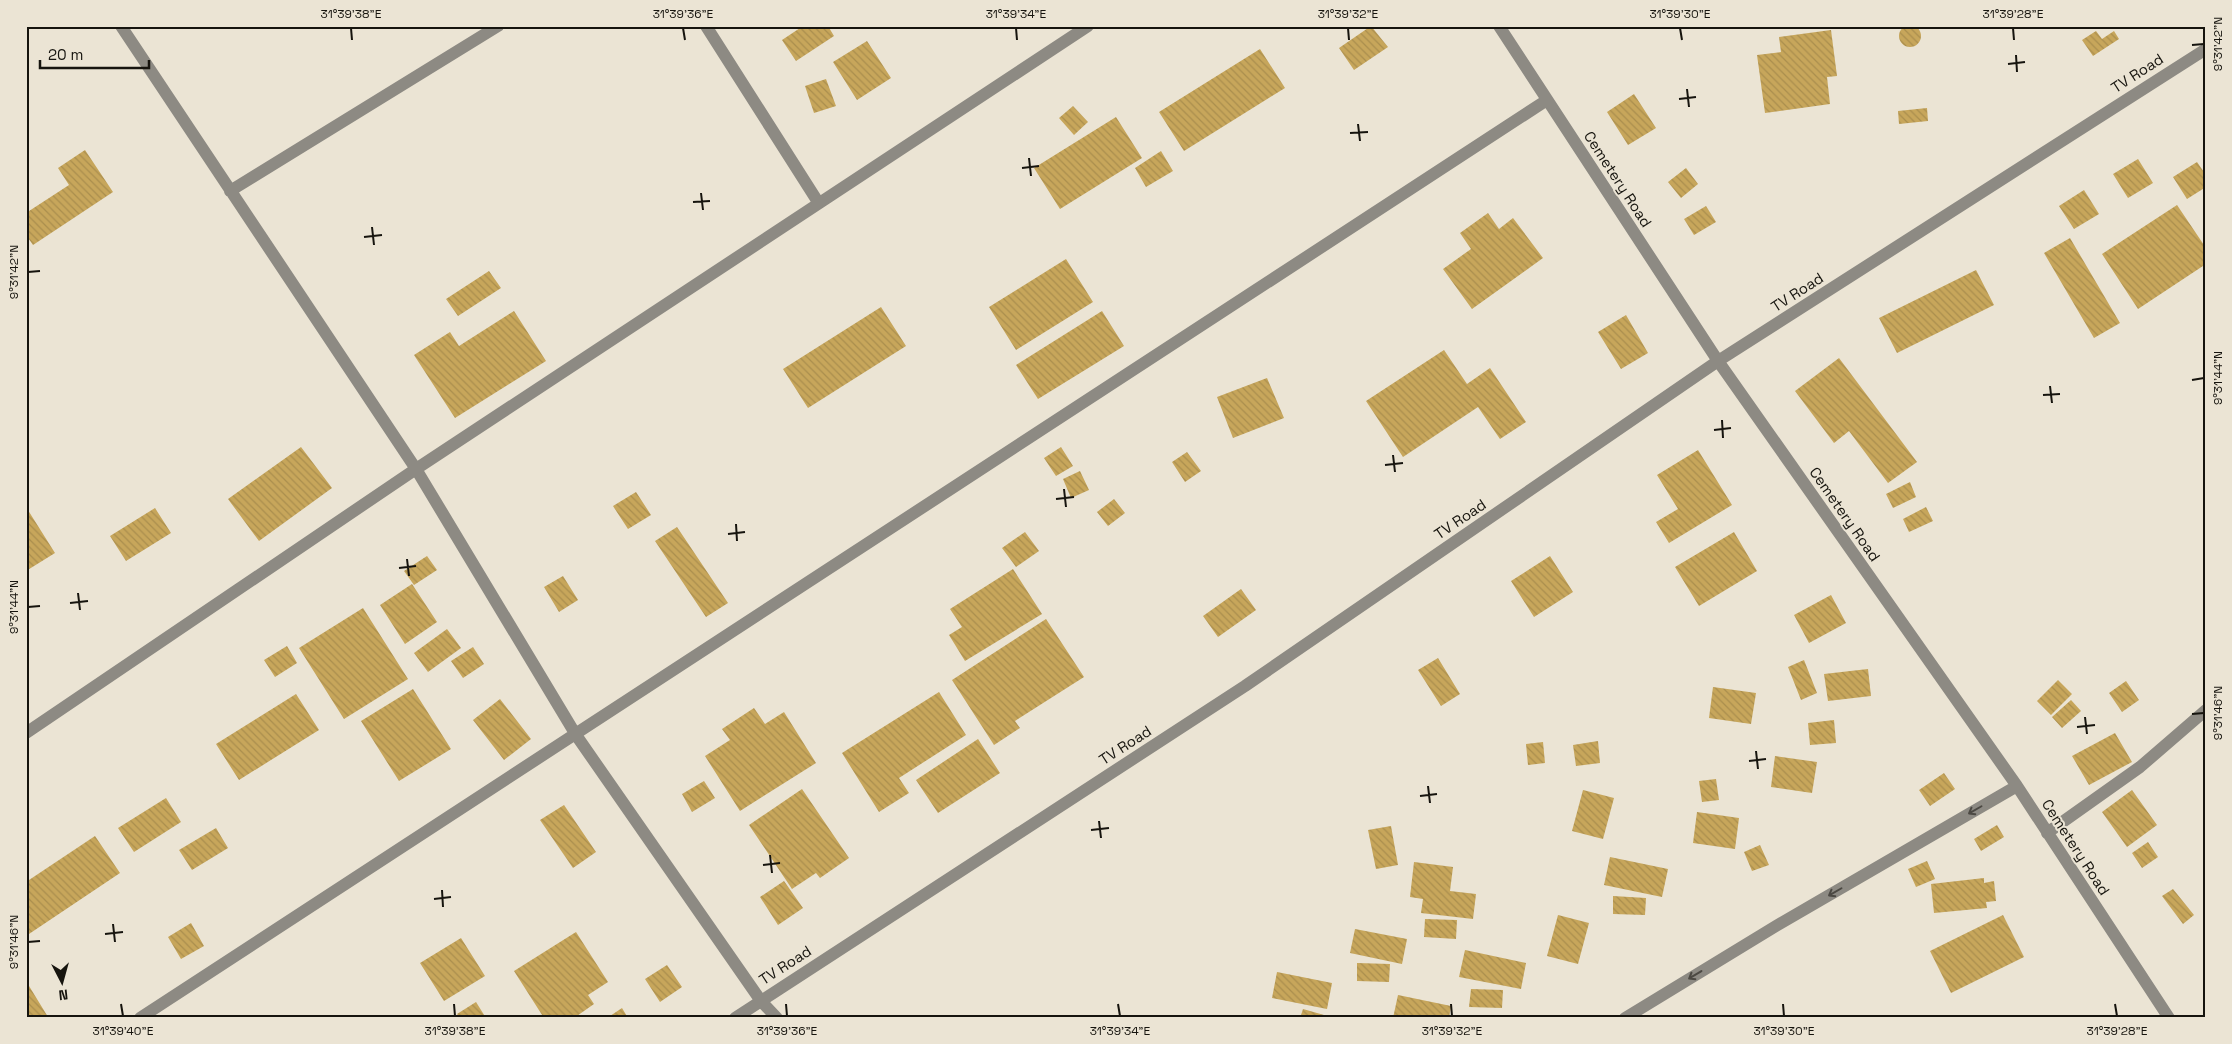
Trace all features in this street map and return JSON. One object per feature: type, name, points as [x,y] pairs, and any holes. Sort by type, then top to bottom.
[{"type":"street","points":[[121,26],[416,469],[576,735],[760,1001],[777,1018]]},
{"type":"street","points":[[230,191],[498,26]]},
{"type":"street","points":[[706,26],[818,202]]},
{"type":"street","points":[[26,733],[416,469],[818,202],[1088,26]]},
{"type":"street","name":"Cemetery Road","points":[[1499,26],[1718,362],[2018,786],[2169,1018]]},
{"type":"street","name":"TV Road","points":[[735,1018],[1246,686],[1718,362],[2206,49]]},
{"type":"street","points":[[140,1018],[1547,100]]},
{"type":"street","points":[[2047,833],[2140,767],[2206,710]]},
{"type":"street","points":[[1625,1018],[1776,926],[2018,786]]},
{"type":"building","points":[[1910,25],[1920,32],[1921,36],[1914,46],[1910,47],[1900,40],[1899,36],[1906,26]]},
{"type":"building","points":[[803,26],[828,26],[834,36],[796,61],[782,40]]},
{"type":"building","points":[[1371,26],[1388,47],[1354,70],[1339,48]]},
{"type":"building","points":[[1831,30],[1837,76],[1827,77],[1830,104],[1765,113],[1757,55],[1781,52],[1779,37]]},
{"type":"building","points":[[2096,31],[2102,39],[2114,31],[2119,39],[2093,56],[2082,40]]},
{"type":"building","points":[[867,41],[891,78],[857,100],[833,62]]},
{"type":"building","points":[[1260,49],[1285,88],[1184,151],[1159,112]]},
{"type":"building","points":[[826,79],[836,106],[814,113],[805,86]]},
{"type":"building","points":[[1634,94],[1656,128],[1628,145],[1607,112]]},
{"type":"building","points":[[1073,106],[1088,122],[1074,135],[1059,118]]},
{"type":"building","points":[[1927,108],[1928,121],[1899,124],[1898,111]]},
{"type":"building","points":[[1116,117],[1142,158],[1060,209],[1034,168]]},
{"type":"building","points":[[85,150],[113,192],[33,245],[26,235],[26,213],[69,185],[58,168]]},
{"type":"building","points":[[1161,151],[1173,171],[1146,187],[1135,168]]},
{"type":"building","points":[[2138,159],[2153,183],[2128,198],[2113,174]]},
{"type":"building","points":[[2197,162],[2206,175],[2206,187],[2187,199],[2173,177]]},
{"type":"building","points":[[1686,168],[1698,184],[1681,198],[1668,182]]},
{"type":"building","points":[[2084,190],[2099,214],[2074,229],[2059,206]]},
{"type":"building","points":[[2177,205],[2206,248],[2206,264],[2138,309],[2102,254]]},
{"type":"building","points":[[1706,206],[1716,222],[1694,235],[1684,219]]},
{"type":"building","points":[[1488,213],[1499,229],[1513,218],[1543,258],[1472,309],[1443,269],[1471,249],[1460,233]]},
{"type":"building","points":[[2070,238],[2120,323],[2094,338],[2044,253]]},
{"type":"building","points":[[1066,259],[1093,302],[1016,350],[989,307]]},
{"type":"building","points":[[1976,270],[1994,305],[1897,353],[1879,318]]},
{"type":"building","points":[[489,271],[501,288],[458,316],[446,299]]},
{"type":"building","points":[[881,307],[906,346],[808,408],[783,369]]},
{"type":"building","points":[[514,311],[546,361],[455,418],[414,355],[450,332],[459,346]]},
{"type":"building","points":[[1102,311],[1124,346],[1038,399],[1016,365]]},
{"type":"building","points":[[1626,315],[1648,353],[1621,369],[1598,332]]},
{"type":"building","points":[[1444,350],[1467,384],[1490,368],[1526,422],[1500,439],[1478,407],[1403,457],[1366,401]]},
{"type":"building","points":[[1839,358],[1917,462],[1888,483],[1849,431],[1834,443],[1795,391]]},
{"type":"building","points":[[1267,378],[1284,418],[1233,438],[1217,397]]},
{"type":"building","points":[[301,447],[332,488],[259,541],[228,499]]},
{"type":"building","points":[[1061,447],[1073,466],[1056,476],[1044,458]]},
{"type":"building","points":[[1698,450],[1732,505],[1669,543],[1656,522],[1678,509],[1657,475]]},
{"type":"building","points":[[1187,452],[1201,471],[1185,482],[1172,462]]},
{"type":"building","points":[[1080,471],[1089,490],[1071,498],[1063,479]]},
{"type":"building","points":[[1910,482],[1916,497],[1893,508],[1886,494]]},
{"type":"building","points":[[636,492],[651,515],[628,529],[613,506]]},
{"type":"building","points":[[1114,499],[1125,513],[1108,526],[1097,512]]},
{"type":"building","points":[[26,507],[55,553],[26,571]]},
{"type":"building","points":[[1926,507],[1933,521],[1909,532],[1903,519]]},
{"type":"building","points":[[155,508],[171,533],[126,561],[110,536]]},
{"type":"building","points":[[677,527],[728,603],[706,617],[655,541]]},
{"type":"building","points":[[1025,532],[1039,551],[1016,567],[1002,548]]},
{"type":"building","points":[[1734,532],[1757,571],[1699,606],[1675,567]]},
{"type":"building","points":[[427,556],[437,570],[414,585],[404,571]]},
{"type":"building","points":[[1550,556],[1573,592],[1534,617],[1511,581]]},
{"type":"building","points":[[1013,569],[1042,614],[965,661],[949,635],[962,627],[950,609]]},
{"type":"building","points":[[563,576],[578,600],[559,612],[544,587]]},
{"type":"building","points":[[412,584],[437,622],[405,644],[380,605]]},
{"type":"building","points":[[1241,589],[1256,610],[1218,637],[1203,616]]},
{"type":"building","points":[[1831,595],[1846,623],[1809,643],[1794,615]]},
{"type":"building","points":[[363,608],[408,679],[344,719],[299,648]]},
{"type":"building","points":[[1046,619],[1084,677],[1015,721],[1020,728],[994,745],[952,680]]},
{"type":"building","points":[[447,629],[461,648],[428,672],[414,653]]},
{"type":"building","points":[[287,646],[297,663],[275,677],[264,660]]},
{"type":"building","points":[[473,647],[484,664],[463,678],[451,661]]},
{"type":"building","points":[[1438,658],[1460,694],[1441,706],[1418,670]]},
{"type":"building","points":[[1804,660],[1817,693],[1801,700],[1788,667]]},
{"type":"building","points":[[1868,669],[1871,696],[1828,701],[1824,674]]},
{"type":"building","points":[[2058,680],[2072,694],[2051,715],[2037,701]]},
{"type":"building","points":[[2126,681],[2139,700],[2122,712],[2109,693]]},
{"type":"building","points":[[1713,687],[1756,693],[1751,724],[1709,718]]},
{"type":"building","points":[[413,689],[451,749],[399,781],[361,721]]},
{"type":"building","points":[[939,692],[966,735],[899,778],[909,793],[879,812],[842,753]]},
{"type":"building","points":[[296,694],[319,730],[239,780],[216,744]]},
{"type":"building","points":[[500,699],[531,739],[504,760],[473,720]]},
{"type":"building","points":[[2071,700],[2081,711],[2062,728],[2052,717]]},
{"type":"building","points":[[754,708],[765,724],[784,712],[816,763],[740,811],[705,756],[730,740],[722,729]]},
{"type":"building","points":[[1834,720],[1836,743],[1810,745],[1808,723]]},
{"type":"building","points":[[2115,733],[2132,762],[2089,785],[2072,756]]},
{"type":"building","points":[[978,739],[1000,773],[938,813],[916,780]]},
{"type":"building","points":[[1598,741],[1600,763],[1576,766],[1573,745]]},
{"type":"building","points":[[1543,742],[1545,763],[1528,765],[1526,744]]},
{"type":"building","points":[[1775,756],[1817,762],[1812,793],[1771,787]]},
{"type":"building","points":[[1944,773],[1955,789],[1930,806],[1919,790]]},
{"type":"building","points":[[1716,779],[1719,800],[1702,802],[1699,781]]},
{"type":"building","points":[[704,781],[715,798],[692,812],[682,794]]},
{"type":"building","points":[[802,789],[849,858],[820,878],[816,873],[792,889],[749,825]]},
{"type":"building","points":[[1583,790],[1614,798],[1603,839],[1572,831]]},
{"type":"building","points":[[2132,790],[2157,825],[2127,847],[2102,812]]},
{"type":"building","points":[[166,798],[181,822],[134,852],[118,828]]},
{"type":"building","points":[[564,805],[596,852],[573,868],[540,820]]},
{"type":"building","points":[[1697,812],[1739,818],[1735,849],[1693,843]]},
{"type":"building","points":[[1997,825],[2004,837],[1981,851],[1974,839]]},
{"type":"building","points":[[1391,826],[1398,865],[1376,869],[1368,830]]},
{"type":"building","points":[[216,828],[228,848],[192,870],[179,850]]},
{"type":"building","points":[[95,836],[120,873],[26,936],[26,882]]},
{"type":"building","points":[[2148,842],[2158,857],[2142,868],[2132,853]]},
{"type":"building","points":[[1760,845],[1769,865],[1752,871],[1744,852]]},
{"type":"building","points":[[1610,857],[1668,869],[1662,897],[1604,885]]},
{"type":"building","points":[[1927,861],[1935,879],[1916,887],[1908,869]]},
{"type":"building","points":[[1414,862],[1453,867],[1450,891],[1476,894],[1473,919],[1421,913],[1423,899],[1410,897]]},
{"type":"building","points":[[1984,878],[1984,883],[1994,881],[1996,901],[1986,902],[1987,908],[1934,913],[1931,884]]},
{"type":"building","points":[[784,881],[803,908],[778,925],[760,897]]},
{"type":"building","points":[[2173,889],[2194,915],[2183,924],[2162,896]]},
{"type":"building","points":[[1613,896],[1646,898],[1645,915],[1613,914]]},
{"type":"building","points":[[1558,915],[1589,923],[1578,964],[1547,956]]},
{"type":"building","points":[[2003,915],[2024,957],[1951,993],[1930,951]]},
{"type":"building","points":[[1425,919],[1457,920],[1456,939],[1424,937]]},
{"type":"building","points":[[191,923],[204,946],[181,959],[168,937]]},
{"type":"building","points":[[1355,929],[1407,939],[1402,964],[1350,953]]},
{"type":"building","points":[[576,932],[608,982],[588,995],[594,1004],[574,1018],[544,1018],[514,971]]},
{"type":"building","points":[[461,938],[485,976],[444,1001],[420,963]]},
{"type":"building","points":[[1465,950],[1526,963],[1521,989],[1459,977]]},
{"type":"building","points":[[1357,963],[1390,964],[1389,982],[1357,981]]},
{"type":"building","points":[[667,965],[682,987],[660,1002],[645,979]]},
{"type":"building","points":[[1277,972],[1332,983],[1327,1009],[1272,998]]},
{"type":"building","points":[[26,981],[48,1017],[26,1018]]},
{"type":"building","points":[[1471,989],[1503,990],[1502,1008],[1469,1007]]},
{"type":"building","points":[[1398,995],[1451,1006],[1449,1018],[1393,1018]]},
{"type":"building","points":[[476,1002],[486,1018],[460,1018],[457,1014]]},
{"type":"building","points":[[622,1008],[628,1018],[607,1018]]},
{"type":"building","points":[[1303,1009],[1324,1015],[1323,1018],[1300,1018]]}]
